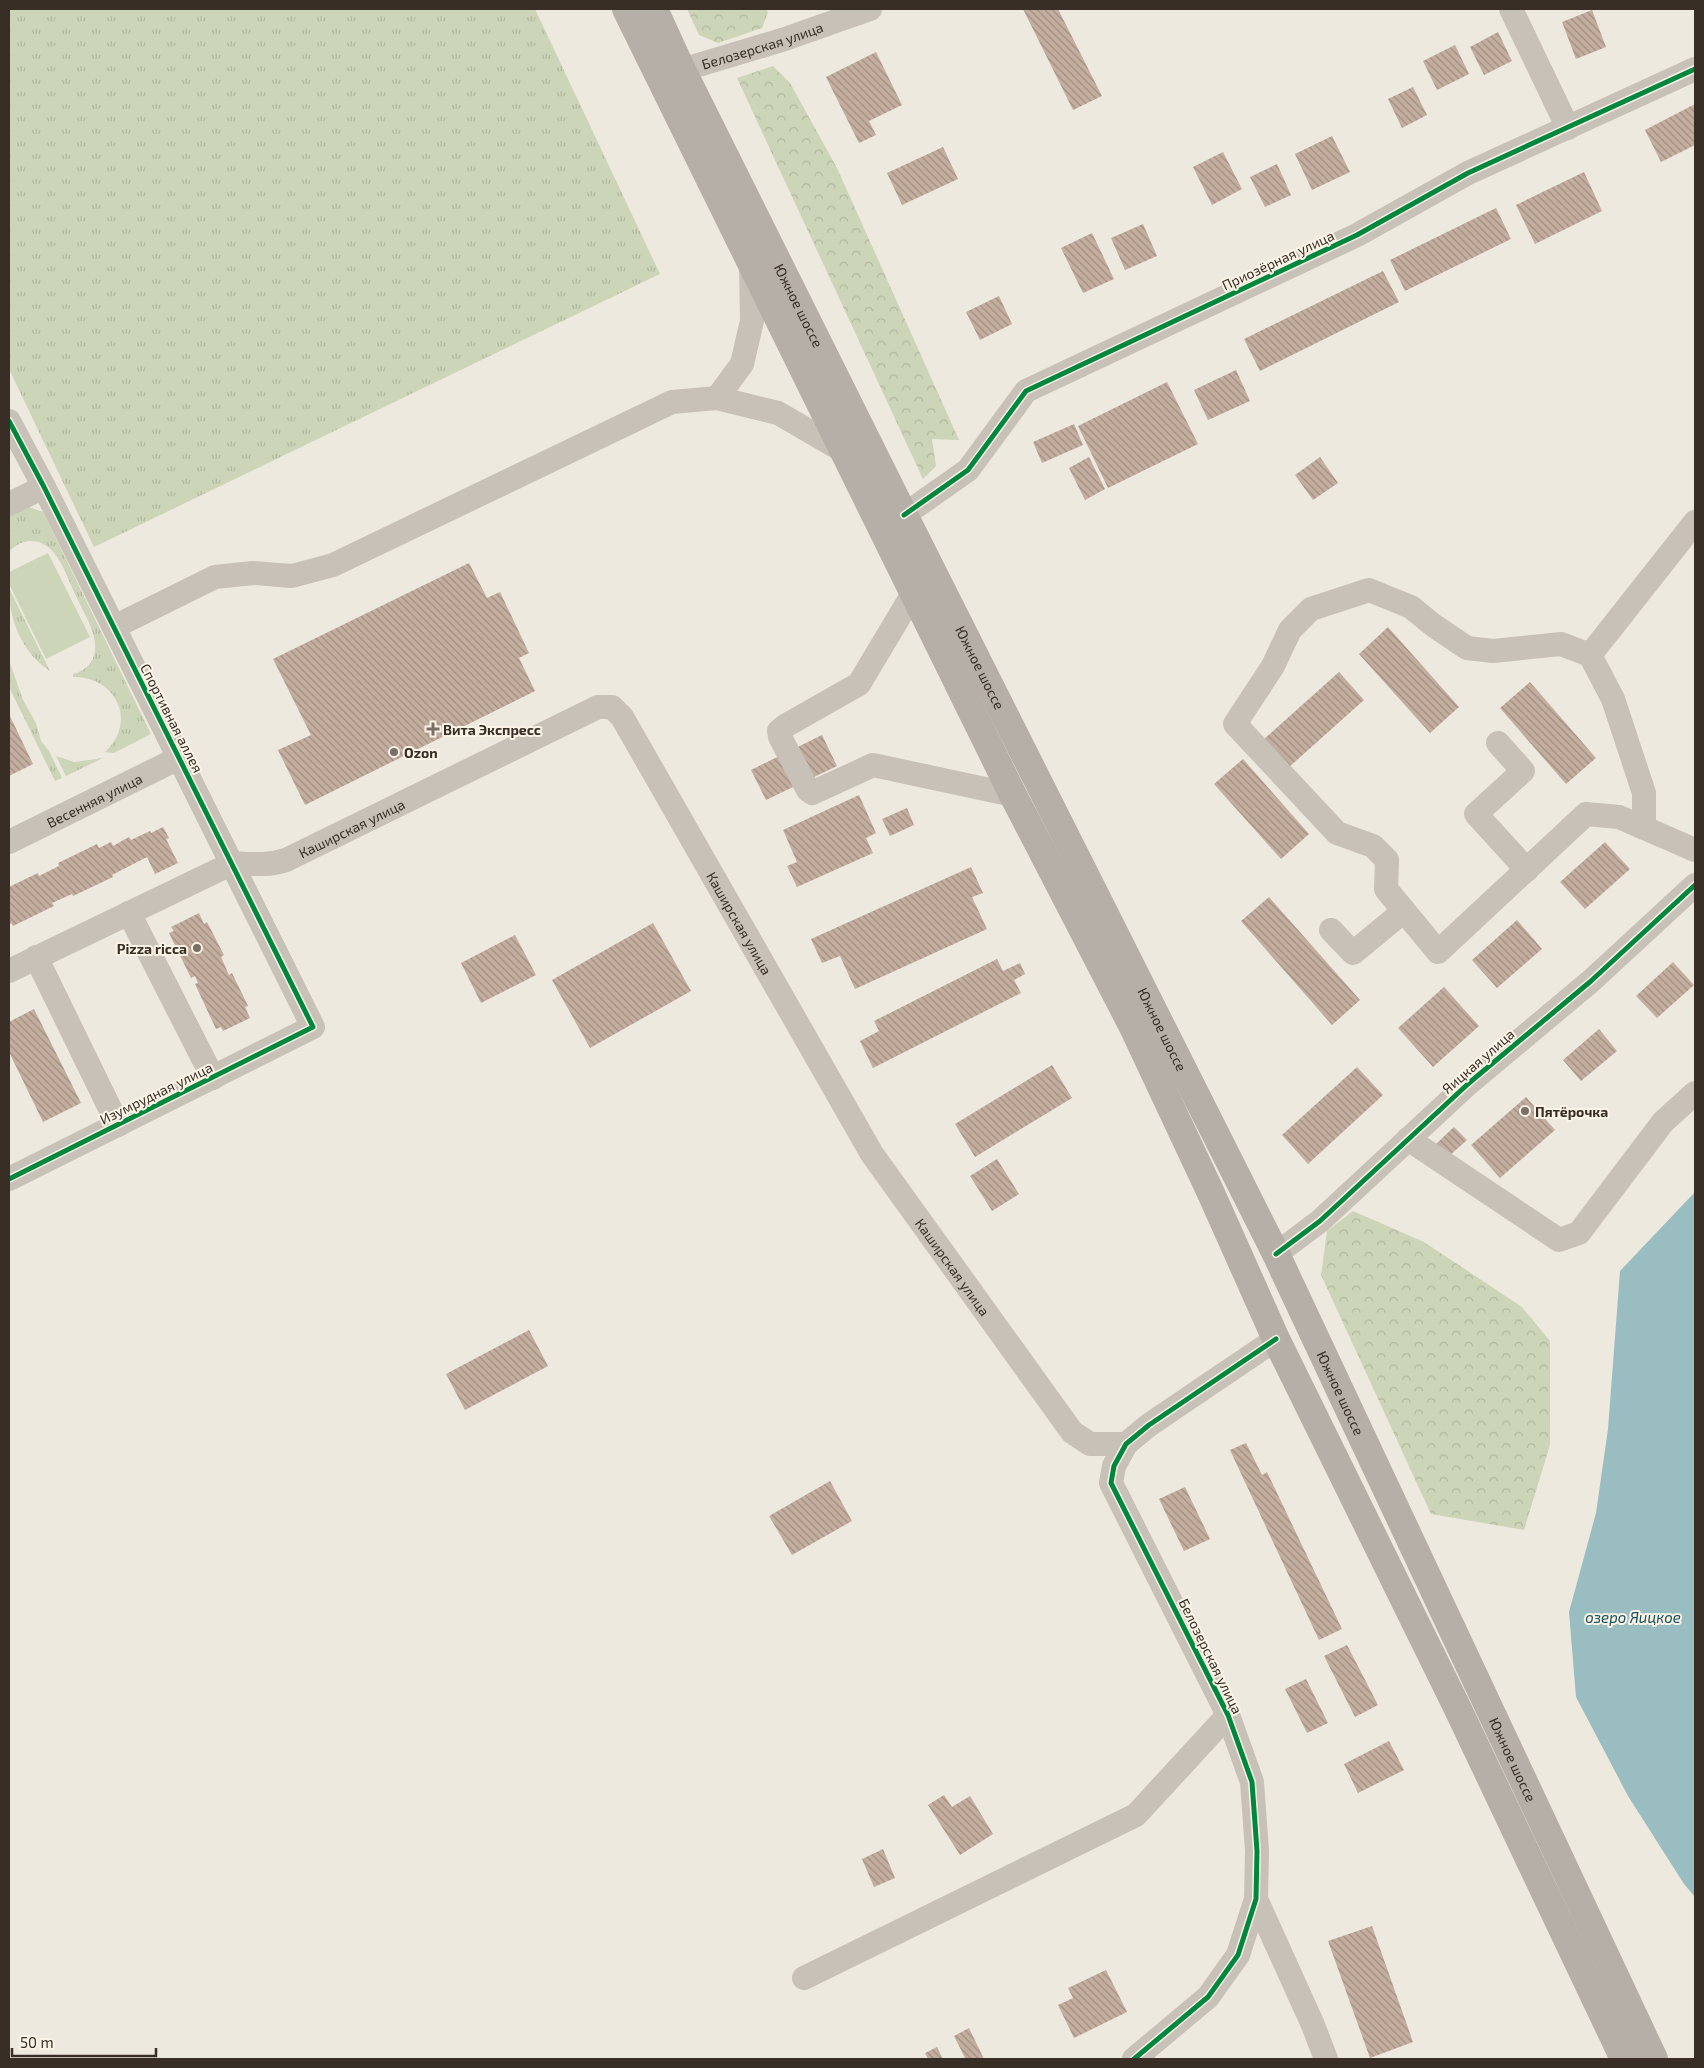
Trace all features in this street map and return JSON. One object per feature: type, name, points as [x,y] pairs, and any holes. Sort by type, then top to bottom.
[{"type":"main road","name":"Южное шоссе","points":[[626,9],[1013,795],[1133,1027],[1210,1191],[1276,1339],[1468,1731],[1624,2059]]},
{"type":"main road","name":"Южное шоссе","points":[[654,9],[682,70],[904,515],[1276,1254],[1654,2059]]},
{"type":"street","name":"Белозерская улица","points":[[682,70],[785,40],[870,9]]},
{"type":"street","points":[[1511,9],[1568,128]]},
{"type":"street","name":"Приозёрная улица","points":[[904,515],[968,470],[1026,391],[1357,235],[1468,173],[1695,69]]},
{"type":"street","points":[[717,398],[742,364],[752,322],[751,262]]},
{"type":"street","points":[[114,627],[215,578],[253,573],[292,576],[333,565],[672,402],[717,398],[778,413],[845,452]]},
{"type":"street","name":"Спортивная аллея","points":[[9,421],[44,487],[313,1027]]},
{"type":"street","points":[[9,504],[44,487]]},
{"type":"street","points":[[1590,656],[1695,522]]},
{"type":"street","points":[[1644,828],[1644,793],[1613,699],[1590,656],[1561,644],[1493,652],[1467,648],[1433,625],[1411,607],[1369,590],[1311,609],[1290,630],[1273,666],[1235,724],[1337,833],[1373,846],[1387,860],[1386,890],[1438,952],[1586,814],[1619,817],[1644,828],[1695,850]]},
{"type":"street","points":[[914,592],[859,684],[785,726],[779,731],[780,737],[808,790],[812,793],[873,765],[1013,795]]},
{"type":"street","name":"Каширская улица","points":[[232,863],[266,864],[286,860],[598,707],[612,707],[622,717],[872,1154],[1072,1432],[1090,1444],[1126,1444]]},
{"type":"street","points":[[1498,743],[1522,771],[1476,814],[1527,870]]},
{"type":"street","name":"Весенняя улица","points":[[9,842],[179,758]]},
{"type":"street","points":[[9,971],[232,863]]},
{"type":"street","name":"Яицкая улица","points":[[1276,1254],[1320,1221],[1469,1083],[1591,981],[1695,885]]},
{"type":"street","points":[[1331,930],[1353,953],[1404,911]]},
{"type":"street","points":[[129,913],[213,1078]]},
{"type":"street","points":[[36,957],[118,1125]]},
{"type":"street","name":"Изумрудная улица","points":[[9,1179],[313,1027]]},
{"type":"street","points":[[1408,1139],[1559,1240],[1578,1233],[1662,1122],[1695,1094]]},
{"type":"street","name":"Белозерская улица","points":[[1134,2059],[1208,1997],[1238,1955],[1256,1899],[1257,1851],[1252,1782],[1228,1716],[1111,1483],[1114,1466],[1126,1444],[1149,1425],[1276,1339]]},
{"type":"street","points":[[804,1978],[1136,1815],[1228,1716]]},
{"type":"street","points":[[1256,1899],[1313,2025],[1326,2059]]},
{"type":"green space","points":[[9,9],[535,9],[660,274],[94,547],[9,369]]},
{"type":"green space","points":[[687,9],[766,9],[768,12],[762,28],[718,43],[699,35]]},
{"type":"green space","points":[[773,66],[790,83],[837,168],[959,440],[932,439],[936,466],[923,479],[737,78]]},
{"type":"green space","points":[[26,506],[43,512],[151,734],[114,753],[105,752],[115,740],[120,727],[121,715],[118,703],[111,692],[101,684],[88,679],[73,677],[73,674],[85,669],[91,663],[95,643],[89,622],[64,569],[54,552],[39,542],[23,542],[9,552],[9,515]]},
{"type":"green space","points":[[48,553],[90,637],[46,659],[9,584],[9,572]]},
{"type":"green space","points":[[9,588],[50,671],[32,655],[19,635],[11,612]]},
{"type":"green space","points":[[9,660],[23,700],[36,723],[41,741],[49,751],[62,778],[55,781],[9,687]]},
{"type":"green space","points":[[56,756],[74,762],[103,758],[66,776]]},
{"type":"green space","points":[[1353,1211],[1424,1242],[1522,1307],[1550,1341],[1550,1445],[1524,1530],[1431,1514],[1321,1275],[1327,1231]]},
{"type":"water","name":"озеро Яицкое","points":[[1695,1192],[1695,1897],[1684,1884],[1628,1796],[1576,1697],[1569,1612],[1596,1513],[1608,1429],[1620,1271]]},
{"type":"building","points":[[1023,9],[1058,9],[1102,96],[1073,110]]},
{"type":"building","points":[[1592,10],[1606,47],[1576,59],[1562,22]]},
{"type":"building","points":[[1498,32],[1512,61],[1484,75],[1470,47]]},
{"type":"building","points":[[1455,45],[1469,74],[1437,90],[1423,61]]},
{"type":"building","points":[[876,52],[902,105],[869,121],[876,135],[859,143],[826,77]]},
{"type":"building","points":[[1413,87],[1427,115],[1402,128],[1388,99]]},
{"type":"building","points":[[1695,104],[1695,145],[1661,162],[1645,130]]},
{"type":"building","points":[[1332,136],[1350,172],[1312,190],[1295,154]]},
{"type":"building","points":[[943,147],[958,179],[902,205],[887,173]]},
{"type":"building","points":[[1223,152],[1242,189],[1212,205],[1193,167]]},
{"type":"building","points":[[1277,164],[1291,195],[1265,207],[1250,177]]},
{"type":"building","points":[[1584,172],[1602,211],[1535,244],[1516,205]]},
{"type":"building","points":[[1496,208],[1511,239],[1405,291],[1390,260]]},
{"type":"building","points":[[1143,224],[1157,256],[1125,270],[1111,238]]},
{"type":"building","points":[[1092,233],[1114,279],[1083,293],[1061,248]]},
{"type":"building","points":[[1383,271],[1399,302],[1260,371],[1244,339]]},
{"type":"building","points":[[999,296],[1012,324],[980,340],[966,312]]},
{"type":"building","points":[[1236,370],[1250,401],[1208,420],[1194,390]]},
{"type":"building","points":[[1167,382],[1198,444],[1108,488],[1078,426]]},
{"type":"building","points":[[1074,424],[1083,445],[1042,463],[1033,442]]},
{"type":"building","points":[[1089,457],[1105,489],[1085,500],[1069,468]]},
{"type":"building","points":[[1320,457],[1338,483],[1313,500],[1295,475]]},
{"type":"building","points":[[469,563],[487,598],[500,592],[529,653],[519,658],[535,691],[305,805],[278,750],[311,735],[273,659]]},
{"type":"building","points":[[1388,627],[1459,707],[1430,733],[1359,654]]},
{"type":"building","points":[[1339,672],[1364,700],[1288,768],[1263,740]]},
{"type":"building","points":[[1530,682],[1596,758],[1566,784],[1500,708]]},
{"type":"building","points":[[9,714],[33,764],[9,776]]},
{"type":"building","points":[[822,735],[837,766],[766,800],[751,770]]},
{"type":"building","points":[[1243,759],[1309,834],[1281,859],[1214,784]]},
{"type":"building","points":[[859,795],[876,833],[866,838],[873,853],[797,887],[787,866],[797,862],[783,830]]},
{"type":"building","points":[[907,808],[914,825],[890,836],[882,819]]},
{"type":"building","points":[[163,827],[169,838],[166,839],[178,863],[155,874],[147,857],[112,875],[113,877],[73,896],[72,894],[52,903],[54,906],[13,926],[11,923],[9,925],[9,887],[38,873],[39,876],[59,866],[58,863],[97,844],[99,848],[111,842],[113,846],[129,837],[131,840]]},
{"type":"building","points":[[1605,842],[1630,869],[1585,909],[1560,882]]},
{"type":"building","points":[[971,867],[983,893],[972,897],[987,929],[855,989],[840,956],[822,963],[811,939]]},
{"type":"building","points":[[1269,897],[1360,1000],[1332,1025],[1241,921]]},
{"type":"building","points":[[199,913],[204,924],[207,922],[224,955],[221,957],[229,975],[232,973],[248,1006],[245,1007],[250,1018],[223,1031],[221,1027],[216,1029],[195,984],[198,983],[195,976],[191,978],[169,933],[174,931],[171,927]]},
{"type":"building","points":[[1517,920],[1542,949],[1497,988],[1472,960]]},
{"type":"building","points":[[653,923],[691,991],[590,1048],[552,980]]},
{"type":"building","points":[[515,935],[536,975],[481,1003],[461,963]]},
{"type":"building","points":[[997,959],[1003,971],[1020,963],[1025,974],[1014,980],[1021,993],[873,1068],[860,1041],[879,1031],[874,1021]]},
{"type":"building","points":[[1673,962],[1694,985],[1657,1018],[1636,996]]},
{"type":"building","points":[[1444,987],[1479,1026],[1433,1067],[1398,1028]]},
{"type":"building","points":[[34,1009],[81,1103],[43,1122],[9,1052],[9,1022]]},
{"type":"building","points":[[1599,1029],[1617,1051],[1581,1081],[1563,1060]]},
{"type":"building","points":[[1052,1065],[1072,1098],[975,1157],[955,1124]]},
{"type":"building","points":[[1357,1067],[1383,1095],[1308,1164],[1282,1135]]},
{"type":"building","points":[[1526,1097],[1555,1130],[1500,1178],[1471,1145]]},
{"type":"building","points":[[1454,1127],[1467,1140],[1448,1157],[1436,1144]]},
{"type":"building","points":[[997,1159],[1019,1194],[992,1211],[970,1176]]},
{"type":"building","points":[[529,1330],[548,1366],[465,1410],[446,1374]]},
{"type":"building","points":[[1246,1443],[1262,1475],[1267,1472],[1342,1629],[1319,1640],[1230,1450]]},
{"type":"building","points":[[830,1481],[852,1521],[792,1555],[769,1516]]},
{"type":"building","points":[[1185,1487],[1210,1539],[1184,1551],[1159,1499]]},
{"type":"building","points":[[1347,1645],[1378,1705],[1355,1717],[1324,1656]]},
{"type":"building","points":[[1306,1679],[1328,1723],[1307,1733],[1285,1689]]},
{"type":"building","points":[[1389,1741],[1404,1770],[1358,1793],[1344,1764]]},
{"type":"building","points":[[944,1795],[952,1807],[970,1796],[993,1834],[960,1855],[928,1805]]},
{"type":"building","points":[[883,1849],[895,1878],[874,1887],[862,1859]]},
{"type":"building","points":[[1372,1926],[1413,2042],[1370,2058],[1328,1941]]},
{"type":"building","points":[[1106,1970],[1127,2012],[1074,2038],[1058,2005],[1073,1998],[1068,1988]]},
{"type":"building","points":[[969,2028],[984,2059],[962,2059],[965,2058],[954,2036]]},
{"type":"building","points":[[937,2047],[943,2059],[928,2059],[925,2053]]},
{"type":"cycle path","points":[[904,515],[968,470],[1026,391],[1357,235],[1468,173],[1695,69]]},
{"type":"cycle path","points":[[9,421],[44,487],[313,1027],[9,1179]]},
{"type":"cycle path","points":[[1276,1254],[1320,1221],[1469,1083],[1591,981],[1695,885]]},
{"type":"cycle path","points":[[1134,2059],[1208,1997],[1238,1955],[1256,1899],[1257,1851],[1252,1782],[1228,1715],[1111,1483],[1114,1466],[1126,1444],[1149,1425],[1276,1339]]},
{"type":"place","name":"Вита Экспресс","points":[[433,729]]},
{"type":"place","name":"Ozon","points":[[394,752]]},
{"type":"place","name":"Pizza ricca","points":[[197,948]]},
{"type":"place","name":"Пятёрочка","points":[[1525,1111]]}]
